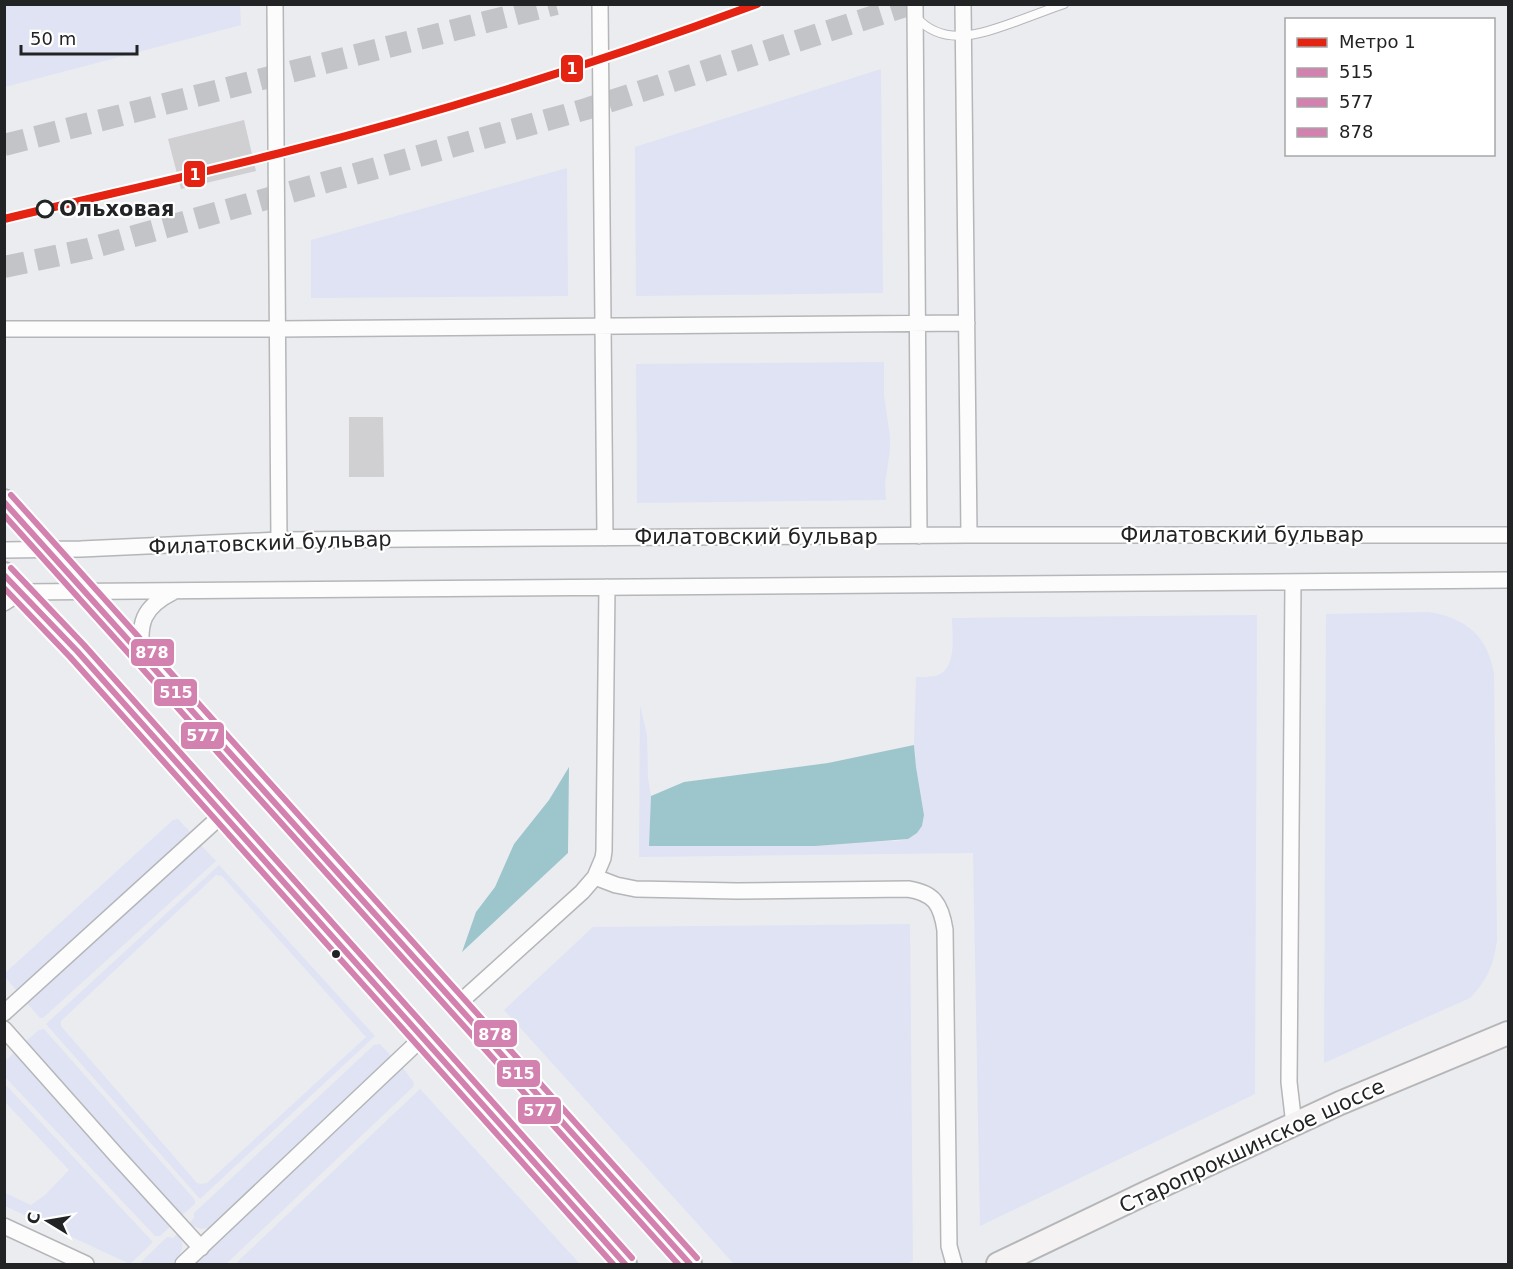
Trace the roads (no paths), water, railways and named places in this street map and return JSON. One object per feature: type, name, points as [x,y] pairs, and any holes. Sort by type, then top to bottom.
[{"type":"street","points":[[275,4],[279,540]]},
{"type":"street","points":[[600,4],[605,538]]},
{"type":"street","points":[[963,4],[969,535]]},
{"type":"street","points":[[915,10],[919,536]]},
{"type":"street","points":[[4,329],[967,323]]},
{"type":"street","points":[[4,501],[690,1264]]},
{"type":"street","name":"Филатовский бульвар","points":[[4,550],[279,540],[969,535],[1509,535]]},
{"type":"street","points":[[4,574],[13,597],[77,651],[422,1038],[616,1262]]},
{"type":"street","name":"Филатовский бульвар","points":[[13,597],[87,591],[1509,580]]},
{"type":"street","points":[[1293,582],[1289,1082],[1294,1125]]},
{"type":"street","points":[[457,1005],[582,892],[595,877],[603,858],[607,587]]},
{"type":"street","points":[[142,655],[140,638],[144,616],[161,598],[176,591]]},
{"type":"street","points":[[4,1013],[223,814]]},
{"type":"street","points":[[595,877],[636,889],[737,891],[908,889],[927,894],[935,900],[943,917],[945,930],[949,1246],[954,1264]]},
{"type":"street","points":[[4,1029],[201,1248]]},
{"type":"street","name":"Старопрокшинское шоссе","points":[[998,1264],[1340,1103],[1509,1033]]},
{"type":"street","points":[[183,1264],[422,1038]]},
{"type":"street","points":[[4,1226],[86,1264]]},
{"type":"lane","points":[[915,10],[927,27],[934,32],[964,36],[993,30],[1064,4]]},
{"type":"tunnel","points":[[4,145],[556,4]]},
{"type":"tunnel","points":[[4,267],[88,249],[586,109],[912,4]]},
{"type":"metro line","name":"1","points":[[4,219],[253,160],[407,119],[583,65],[757,4]]},
{"type":"place","name":"Ольховая","points":[[45,209]]}]
